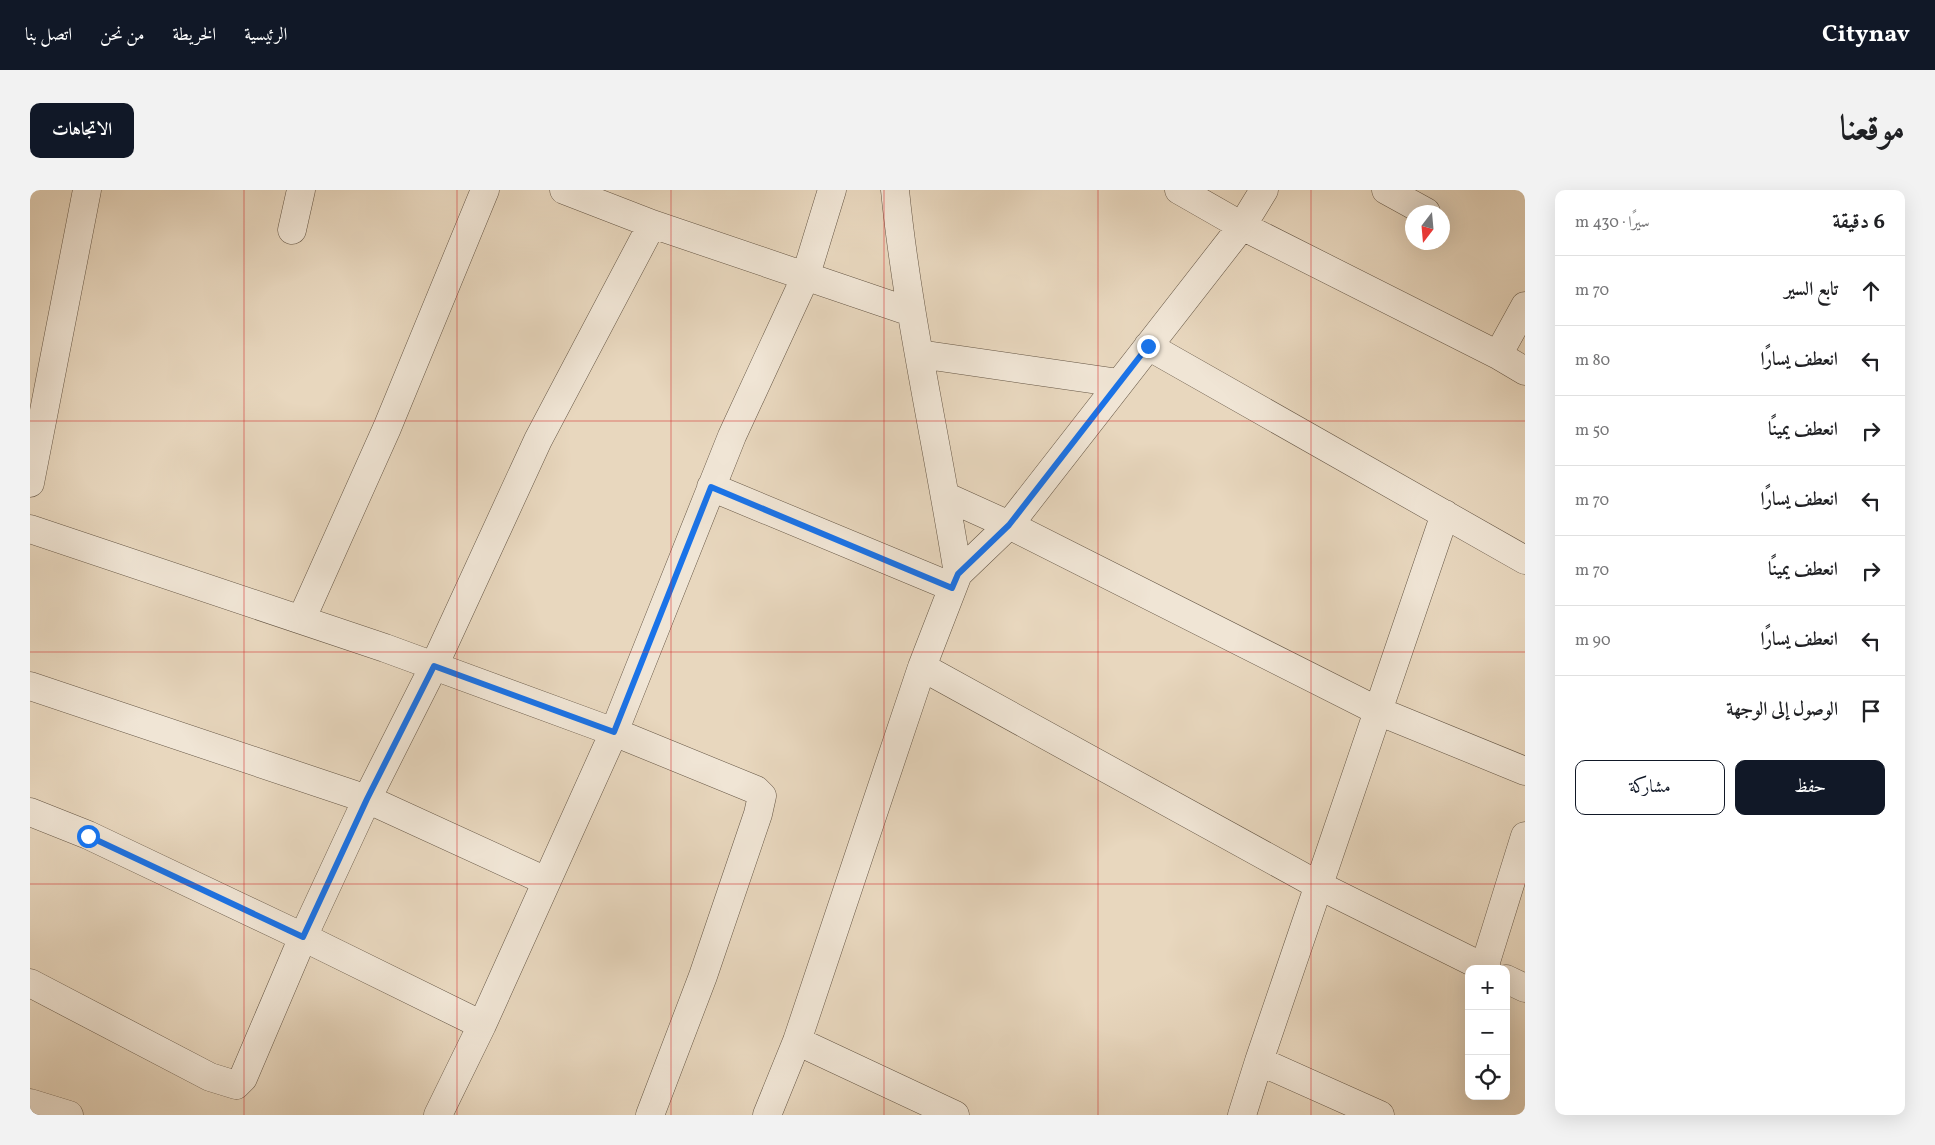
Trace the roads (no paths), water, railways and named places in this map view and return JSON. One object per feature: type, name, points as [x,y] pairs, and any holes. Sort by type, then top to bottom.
[{"type":"street","points":[[30,483],[86,190]]},
{"type":"street","points":[[292,230],[301,190]]},
{"type":"street","points":[[302,618],[387,428],[485,190]]},
{"type":"street","points":[[564,190],[652,224],[804,278],[910,312]]},
{"type":"street","points":[[438,1115],[482,1025],[614,732],[711,487],[804,278],[832,190]]},
{"type":"street","points":[[895,190],[910,312],[947,497],[955,581]]},
{"type":"street","points":[[1179,190],[1242,226],[1498,355],[1525,371]]},
{"type":"street","points":[[767,1115],[797,1041],[922,667],[955,581],[1009,525],[1242,226],[1264,190]]},
{"type":"street","points":[[1386,190],[1413,205]]},
{"type":"street","points":[[30,983],[210,1077],[236,1085],[243,1078],[303,937],[367,799],[434,666],[538,440],[652,224]]},
{"type":"street","points":[[1498,355],[1525,306]]},
{"type":"street","points":[[1148,346],[1525,560]]},
{"type":"street","points":[[919,354],[1119,383]]},
{"type":"street","points":[[711,487],[955,581]]},
{"type":"street","points":[[947,497],[1009,525],[1378,712],[1525,771]]},
{"type":"street","points":[[1242,1115],[1318,885],[1445,514]]},
{"type":"street","points":[[30,529],[302,618],[434,666],[614,732],[746,784],[762,796],[758,814],[703,976],[650,1115]]},
{"type":"street","points":[[922,667],[1318,885],[1478,965]]},
{"type":"street","points":[[30,686],[367,799],[546,881]]},
{"type":"street","points":[[30,812],[88,836],[303,937],[482,1025]]},
{"type":"street","points":[[1494,965],[1525,836]]},
{"type":"street","points":[[1510,981],[1525,988]]},
{"type":"street","points":[[797,1041],[952,1114]]},
{"type":"street","points":[[1259,1062],[1380,1115]]},
{"type":"street","points":[[30,1103],[69,1115]]}]
